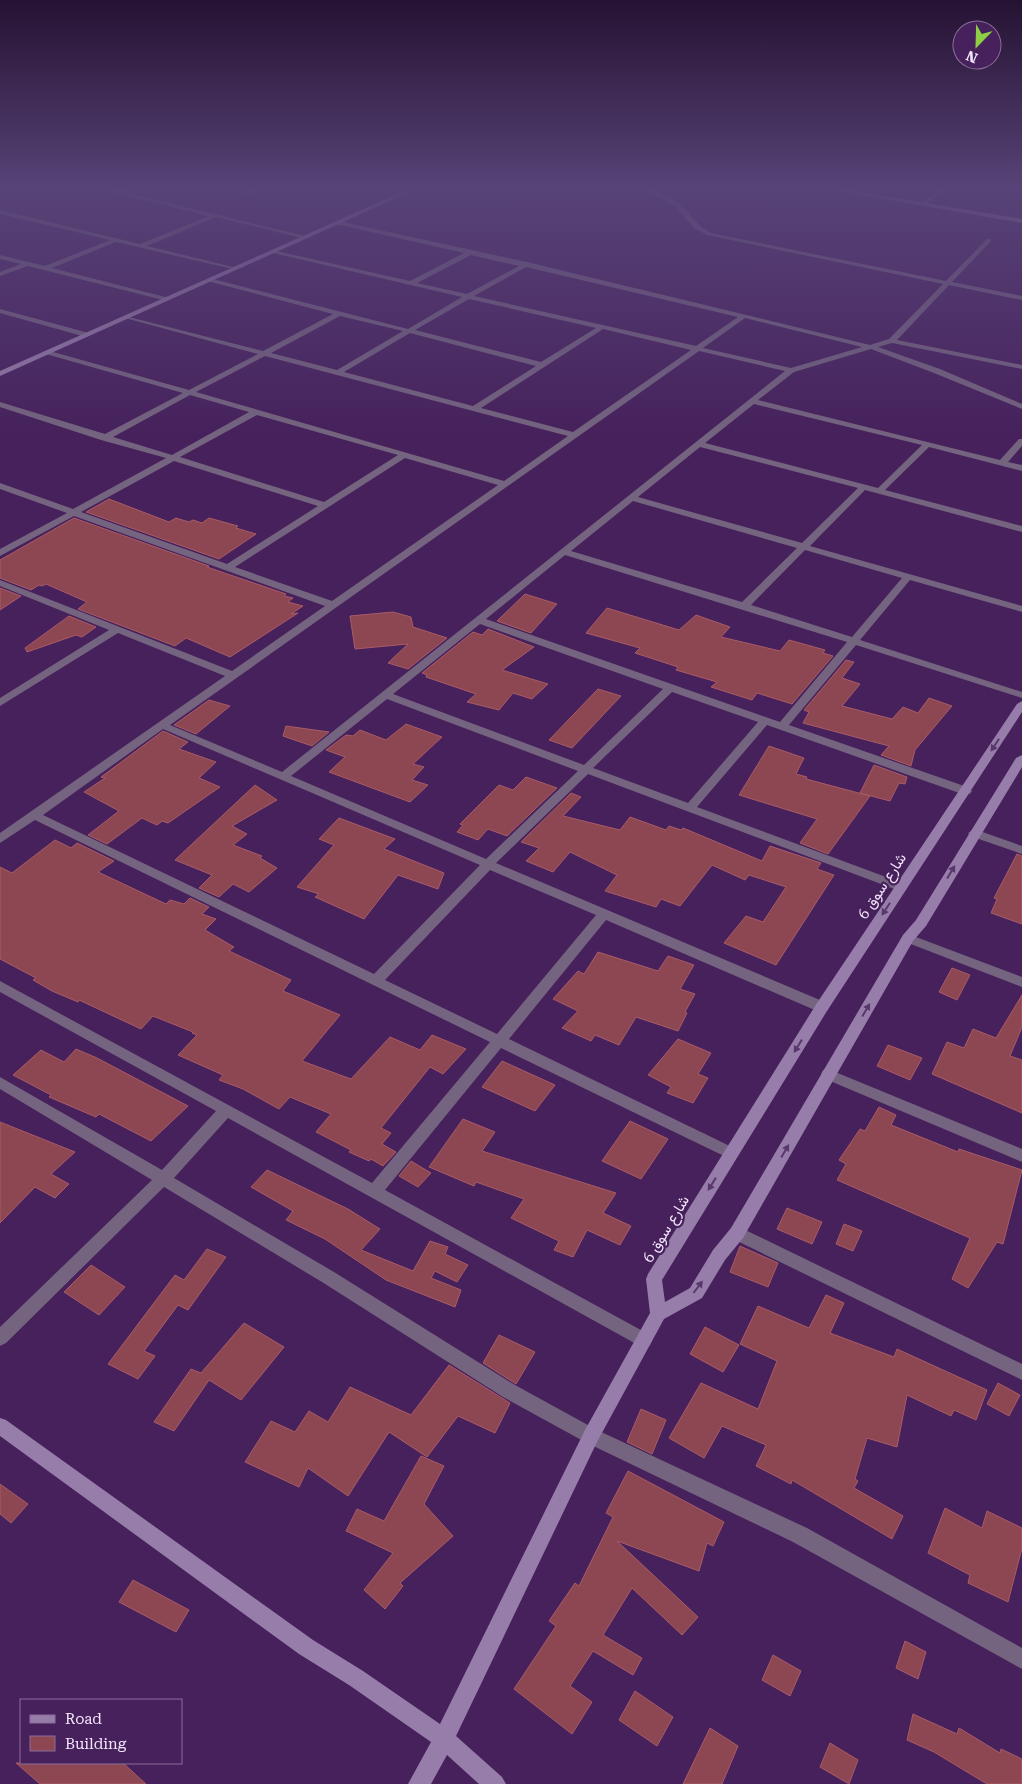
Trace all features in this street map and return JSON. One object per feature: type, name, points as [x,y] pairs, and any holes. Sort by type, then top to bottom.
[{"type":"street","points":[[55,270],[167,299]]},
{"type":"street","points":[[0,374],[232,270]]},
{"type":"street","points":[[351,270],[791,370]]},
{"type":"street","points":[[410,284],[436,270]]},
{"type":"street","points":[[338,373],[516,270]]},
{"type":"street","points":[[553,270],[874,348],[937,371],[1022,407]]},
{"type":"street","points":[[883,270],[1022,298]]},
{"type":"street","points":[[283,777],[791,370],[874,348],[892,341],[961,270]]},
{"type":"street","points":[[209,280],[407,332],[543,365]]},
{"type":"street","points":[[0,311],[86,335]]},
{"type":"street","points":[[104,438],[266,354],[338,314]]},
{"type":"street","points":[[0,839],[744,316]]},
{"type":"street","points":[[127,317],[575,434]]},
{"type":"street","points":[[474,408],[602,327]]},
{"type":"street","points":[[892,341],[1022,367]]},
{"type":"street","points":[[49,352],[505,484]]},
{"type":"street","points":[[753,401],[1022,468]]},
{"type":"street","points":[[0,404],[104,438],[324,505]]},
{"type":"street","points":[[0,553],[256,412]]},
{"type":"street","points":[[1002,463],[1022,441]]},
{"type":"street","points":[[699,444],[1022,529]]},
{"type":"street","points":[[880,491],[928,444]]},
{"type":"street","points":[[228,567],[404,454]]},
{"type":"street","points":[[744,606],[864,487]]},
{"type":"street","points":[[1,488],[74,512],[333,605]]},
{"type":"street","points":[[632,498],[1022,610]]},
{"type":"street","points":[[564,552],[744,606],[1022,695]]},
{"type":"street","points":[[782,726],[908,577]]},
{"type":"street","points":[[0,583],[233,675]]},
{"type":"street","points":[[478,620],[966,791]]},
{"type":"street","points":[[0,703],[117,629]]},
{"type":"street","points":[[376,980],[488,864],[671,687]]},
{"type":"street","points":[[386,695],[587,768],[901,887]]},
{"type":"street","name":"شارع سوق 6","points":[[658,1314],[654,1279],[822,1007],[1022,704]]},
{"type":"street","points":[[691,808],[765,720]]},
{"type":"street","points":[[162,725],[822,1007]]},
{"type":"street","points":[[419,1784],[444,1739],[591,1436],[658,1314],[696,1292],[719,1255],[737,1233],[908,938],[921,923],[974,833],[1022,758]]},
{"type":"street","points":[[34,815],[731,1153]]},
{"type":"street","points":[[974,833],[1022,850]]},
{"type":"street","points":[[374,1192],[604,914]]},
{"type":"street","points":[[908,938],[1022,982]]},
{"type":"street","points":[[0,986],[644,1340]]},
{"type":"street","points":[[828,1074],[1022,1156]]},
{"type":"street","points":[[0,1082],[164,1178],[509,1390],[591,1436],[800,1535],[1022,1660]]},
{"type":"street","points":[[0,1338],[164,1178],[226,1110]]},
{"type":"street","points":[[737,1233],[1022,1372]]},
{"type":"street","points":[[0,1426],[306,1647],[356,1678],[444,1739],[495,1784]]},
{"type":"building","points":[[109,499],[169,522],[176,518],[202,523],[209,518],[238,526],[236,528],[256,534],[219,559],[86,512]]},
{"type":"building","points":[[74,518],[286,594],[284,596],[293,598],[288,602],[303,606],[291,614],[298,613],[230,657],[186,638],[175,646],[78,609],[87,602],[46,584],[39,585],[31,590],[0,578],[0,560]]},
{"type":"building","points":[[0,588],[21,596],[0,610]]},
{"type":"building","points":[[525,594],[557,604],[531,633],[497,621]]},
{"type":"building","points":[[607,608],[679,630],[696,615],[730,627],[721,637],[780,651],[789,640],[825,650],[823,653],[833,656],[792,704],[757,693],[752,700],[711,687],[717,682],[676,670],[678,667],[635,653],[640,648],[586,633]]},
{"type":"building","points":[[393,612],[411,617],[413,627],[447,638],[408,669],[388,663],[408,644],[355,649],[350,616]]},
{"type":"building","points":[[69,616],[96,627],[82,637],[76,635],[27,652],[25,648]]},
{"type":"building","points":[[488,629],[534,647],[502,670],[548,684],[532,699],[513,693],[499,710],[467,702],[476,694],[426,677],[427,675],[422,673],[473,632],[482,635]]},
{"type":"building","points":[[846,660],[854,662],[842,678],[860,684],[842,706],[892,719],[903,707],[918,713],[929,698],[952,706],[915,750],[911,766],[881,755],[889,746],[803,723],[809,712],[804,710]]},
{"type":"building","points":[[598,689],[621,696],[572,748],[549,740]]},
{"type":"building","points":[[209,700],[230,706],[196,734],[174,725]]},
{"type":"building","points":[[406,724],[442,737],[413,764],[424,767],[412,780],[428,785],[410,802],[329,772],[345,757],[326,750],[346,735],[353,736],[360,730],[386,740]]},
{"type":"building","points":[[286,726],[329,732],[312,746],[283,736]]},
{"type":"building","points":[[163,731],[188,742],[179,749],[216,762],[199,778],[220,787],[168,823],[162,821],[157,825],[142,818],[107,844],[88,835],[119,811],[84,792],[105,778],[101,777]]},
{"type":"building","points":[[769,746],[804,758],[796,774],[807,777],[806,779],[870,796],[828,854],[800,843],[817,819],[739,795]]},
{"type":"building","points":[[874,765],[907,777],[905,784],[899,783],[890,801],[860,793]]},
{"type":"building","points":[[526,777],[557,788],[507,836],[488,829],[478,840],[457,832],[463,825],[460,824],[499,785],[513,790]]},
{"type":"building","points":[[255,785],[277,800],[232,826],[247,834],[233,845],[262,856],[260,858],[277,868],[249,892],[233,884],[219,897],[199,888],[212,875],[175,860]]},
{"type":"building","points":[[571,793],[581,797],[563,816],[620,830],[630,817],[666,830],[669,826],[681,830],[683,828],[762,861],[770,846],[821,863],[817,869],[834,875],[776,965],[724,943],[746,916],[763,922],[786,887],[749,875],[745,880],[712,865],[680,906],[661,899],[656,907],[605,891],[617,875],[570,852],[553,872],[526,861],[539,848],[521,842]]},
{"type":"building","points":[[339,818],[395,839],[384,849],[444,873],[438,889],[398,875],[364,919],[315,897],[319,894],[297,887],[334,845],[319,839]]},
{"type":"building","points":[[55,840],[71,848],[77,843],[114,861],[98,872],[166,904],[170,900],[184,904],[190,898],[209,907],[202,914],[216,919],[205,930],[234,947],[229,951],[291,980],[283,991],[340,1015],[302,1061],[351,1079],[390,1037],[420,1050],[432,1035],[466,1049],[443,1074],[430,1067],[381,1128],[391,1133],[382,1144],[396,1152],[383,1166],[371,1159],[369,1161],[349,1152],[351,1150],[316,1132],[331,1114],[290,1097],[279,1109],[243,1089],[219,1080],[223,1075],[178,1055],[197,1035],[193,1032],[153,1016],[141,1029],[79,1000],[78,1002],[52,991],[33,980],[36,978],[0,959],[0,867],[12,873]]},
{"type":"building","points":[[1017,854],[1022,856],[1022,924],[991,913],[997,899],[994,898]]},
{"type":"building","points":[[598,952],[658,971],[668,956],[694,965],[680,989],[695,994],[685,1012],[687,1013],[678,1031],[636,1017],[619,1045],[595,1035],[591,1041],[562,1028],[578,1011],[553,999],[578,971],[584,974]]},
{"type":"building","points":[[952,968],[970,975],[957,1000],[939,992]]},
{"type":"building","points":[[1022,995],[1022,1027],[1010,1056],[1022,1060],[1022,1113],[932,1074],[947,1042],[964,1048],[973,1029],[996,1038]]},
{"type":"building","points":[[678,1039],[711,1053],[698,1074],[708,1078],[693,1103],[667,1093],[671,1087],[648,1075]]},
{"type":"building","points":[[888,1045],[922,1058],[910,1080],[877,1066]]},
{"type":"building","points":[[76,1049],[97,1058],[188,1106],[151,1141],[99,1114],[96,1117],[49,1097],[51,1095],[13,1075],[41,1050],[64,1062]]},
{"type":"building","points":[[502,1061],[555,1085],[535,1111],[482,1087]]},
{"type":"building","points":[[879,1107],[896,1115],[891,1125],[958,1152],[959,1149],[1022,1170],[1003,1244],[997,1242],[968,1288],[952,1279],[970,1238],[837,1180],[846,1164],[839,1160],[860,1129],[865,1131]]},
{"type":"building","points":[[463,1119],[495,1132],[482,1151],[616,1193],[603,1213],[631,1226],[620,1245],[587,1230],[573,1257],[554,1250],[559,1241],[511,1218],[524,1199],[476,1182],[474,1186],[429,1167]]},
{"type":"building","points":[[630,1121],[668,1139],[641,1179],[602,1161]]},
{"type":"building","points":[[0,1122],[75,1152],[51,1174],[69,1184],[55,1198],[35,1187],[0,1223]]},
{"type":"building","points":[[411,1161],[431,1173],[418,1187],[399,1176]]},
{"type":"building","points":[[267,1170],[348,1209],[380,1229],[361,1250],[413,1271],[430,1241],[448,1247],[445,1254],[468,1265],[457,1282],[435,1271],[431,1278],[461,1290],[455,1307],[386,1280],[325,1239],[286,1220],[293,1211],[251,1187]]},
{"type":"building","points":[[787,1208],[822,1222],[812,1244],[777,1229]]},
{"type":"building","points":[[844,1224],[862,1231],[853,1251],[836,1244]]},
{"type":"building","points":[[740,1246],[778,1263],[768,1287],[730,1272]]},
{"type":"building","points":[[207,1249],[226,1257],[188,1310],[178,1305],[144,1351],[155,1356],[138,1379],[108,1364],[175,1275],[184,1280]]},
{"type":"building","points":[[91,1265],[125,1287],[99,1315],[64,1292]]},
{"type":"building","points":[[826,1295],[844,1303],[830,1333],[894,1357],[897,1349],[987,1390],[976,1420],[954,1410],[951,1416],[907,1395],[897,1447],[867,1438],[855,1479],[858,1481],[854,1488],[903,1516],[892,1539],[792,1480],[791,1484],[756,1466],[766,1445],[722,1426],[704,1458],[669,1438],[701,1383],[758,1409],[777,1361],[740,1344],[758,1306],[809,1328]]},
{"type":"building","points":[[244,1323],[284,1347],[241,1400],[209,1380],[174,1431],[154,1422],[191,1369],[201,1373]]},
{"type":"building","points":[[705,1327],[739,1345],[723,1372],[690,1354]]},
{"type":"building","points":[[499,1335],[535,1352],[516,1384],[483,1363]]},
{"type":"building","points":[[449,1365],[510,1403],[495,1433],[458,1416],[427,1457],[389,1432],[348,1496],[308,1468],[299,1487],[245,1462],[271,1421],[295,1432],[309,1411],[328,1422],[350,1387],[411,1415]]},
{"type":"building","points":[[998,1383],[1020,1395],[1009,1416],[987,1404]]},
{"type":"building","points":[[641,1409],[666,1420],[652,1454],[627,1442]]},
{"type":"building","points":[[421,1456],[444,1466],[424,1504],[453,1536],[400,1583],[403,1586],[385,1609],[364,1590],[393,1553],[346,1531],[357,1509],[384,1521]]},
{"type":"building","points":[[628,1471],[724,1522],[713,1546],[707,1543],[699,1571],[617,1541],[698,1617],[682,1635],[632,1588],[603,1635],[642,1658],[633,1675],[593,1651],[570,1686],[592,1702],[572,1734],[514,1689],[556,1626],[549,1621],[575,1583],[579,1586],[613,1517],[606,1513]]},
{"type":"building","points":[[0,1484],[28,1504],[11,1523],[0,1514]]},
{"type":"building","points":[[945,1508],[982,1528],[987,1511],[1022,1528],[1022,1548],[1008,1602],[968,1583],[970,1575],[928,1553]]},
{"type":"building","points":[[133,1580],[189,1610],[176,1632],[119,1602]]},
{"type":"building","points":[[905,1641],[926,1652],[918,1679],[896,1668]]},
{"type":"building","points":[[773,1655],[801,1671],[790,1696],[762,1680]]},
{"type":"building","points":[[635,1691],[673,1717],[657,1746],[619,1720]]},
{"type":"building","points":[[913,1714],[957,1734],[959,1728],[1000,1753],[1001,1749],[1022,1759],[1022,1784],[987,1784],[934,1752],[907,1740]]},
{"type":"building","points":[[710,1728],[738,1746],[722,1784],[683,1784]]},
{"type":"building","points":[[830,1743],[858,1760],[849,1784],[820,1767]]},
{"type":"building","points":[[16,1763],[124,1764],[146,1784],[40,1784]]}]
